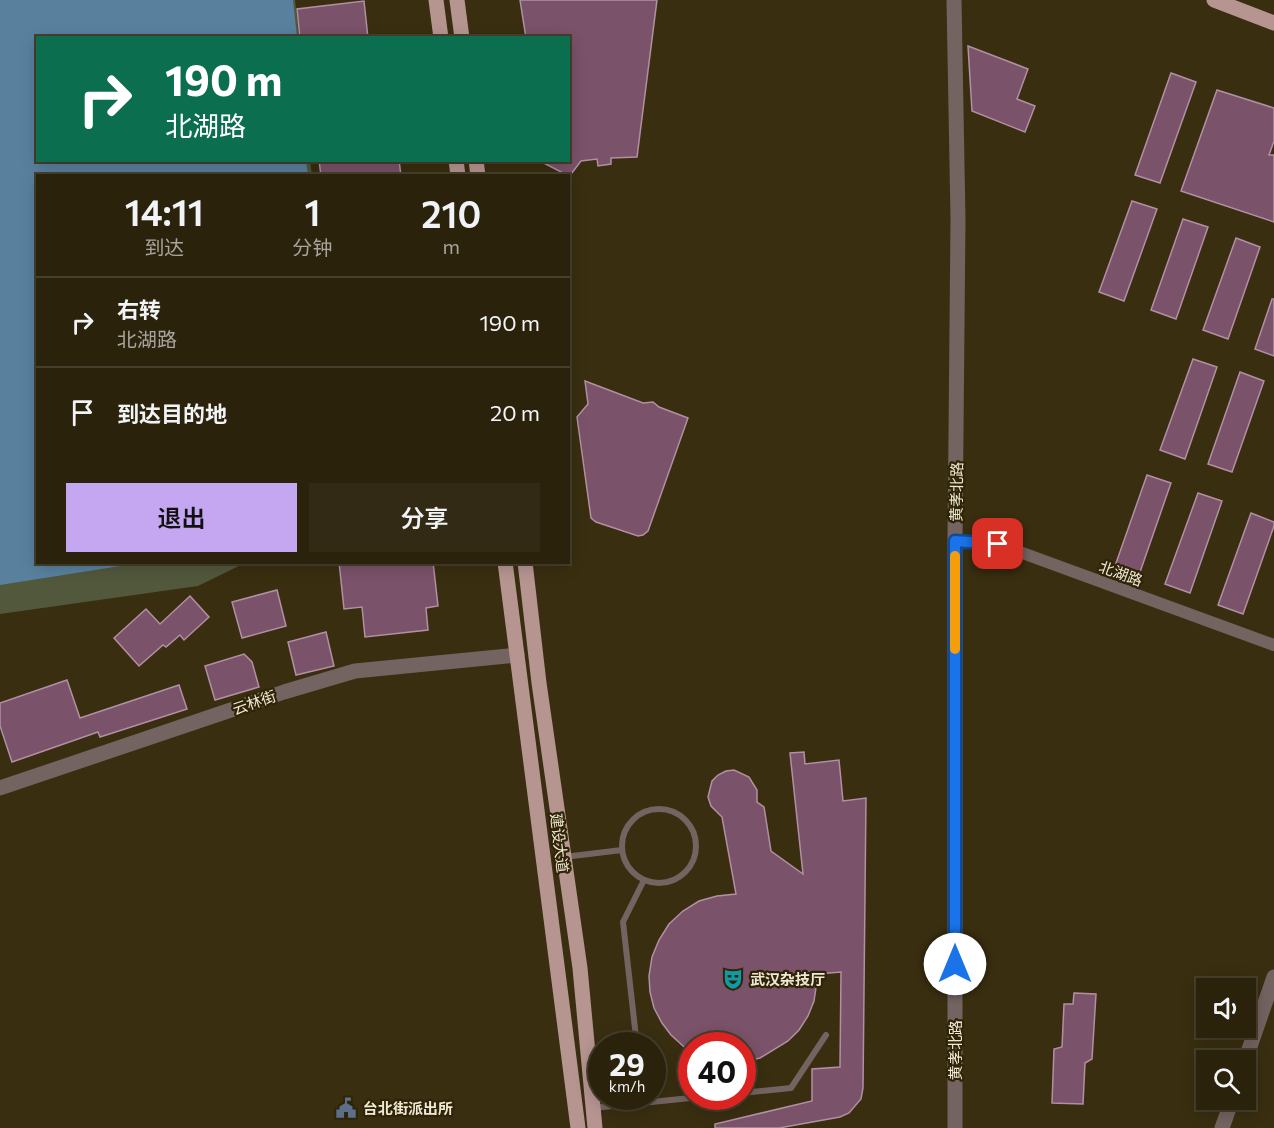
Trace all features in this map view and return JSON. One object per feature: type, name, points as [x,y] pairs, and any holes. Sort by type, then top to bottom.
[{"type":"main road","points":[[436,0],[441,36]]},
{"type":"main road","points":[[457,0],[462,36]]},
{"type":"main road","points":[[1214,0],[1274,23]]},
{"type":"main road","name":"建设大道","points":[[505,564],[578,1128]]},
{"type":"main road","name":"建设大道","points":[[525,564],[539,683],[580,968],[588,1054]]},
{"type":"main road","name":"建设大道","points":[[593,1110],[595,1128]]},
{"type":"street","name":"黄孝北路","points":[[954,0],[958,219],[955,541],[955,1128]]},
{"type":"street","name":"北湖路","points":[[955,541],[998,544],[1274,645]]},
{"type":"street","name":"云林街","points":[[0,788],[284,692],[355,671],[517,655]]},
{"type":"street","points":[[1249,1050],[1274,977]]},
{"type":"street","points":[[1222,1128],[1228,1110]]},
{"type":"lane","points":[[657,808],[669,809],[680,814],[695,832],[696,856],[690,868],[681,877],[657,884],[644,880],[633,873],[626,863],[622,850],[623,838],[628,826],[636,817],[657,808]]},
{"type":"lane","points":[[564,857],[622,850]]},
{"type":"lane","points":[[635,1032],[623,922],[644,880]]},
{"type":"lane","points":[[756,1092],[791,1088],[826,1035]]},
{"type":"green space","points":[[0,0],[295,0],[299,36],[36,36],[36,162],[310,162],[312,174],[36,174],[36,564],[243,564],[198,586],[0,614]]},
{"type":"water","points":[[0,0],[293,0],[297,36],[36,36],[36,162],[306,162],[308,174],[36,174],[36,564],[133,564],[0,585]]},
{"type":"building","points":[[520,0],[657,0],[637,157],[611,158],[611,164],[598,166],[597,159],[581,161],[570,175],[542,162],[570,162],[570,36],[526,36]]},
{"type":"building","points":[[364,1],[368,36],[300,36],[297,9]]},
{"type":"building","points":[[968,46],[1028,69],[1017,99],[1035,106],[1025,132],[972,111]]},
{"type":"building","points":[[1171,73],[1196,82],[1160,183],[1135,175]]},
{"type":"building","points":[[1217,90],[1274,108],[1274,141],[1269,155],[1274,155],[1274,222],[1181,191]]},
{"type":"building","points":[[319,162],[399,162],[401,174],[321,174]]},
{"type":"building","points":[[1132,201],[1157,209],[1124,301],[1099,292]]},
{"type":"building","points":[[1183,219],[1208,227],[1176,319],[1151,310]]},
{"type":"building","points":[[1236,238],[1260,247],[1228,339],[1203,330]]},
{"type":"building","points":[[1272,299],[1274,299],[1274,356],[1255,349]]},
{"type":"building","points":[[1193,359],[1217,367],[1185,459],[1160,450]]},
{"type":"building","points":[[1240,372],[1264,381],[1232,472],[1208,464]]},
{"type":"building","points":[[585,381],[643,403],[653,402],[659,407],[688,418],[648,531],[643,535],[638,536],[596,522],[591,518],[577,417],[588,404]]},
{"type":"building","points":[[1147,475],[1171,483],[1139,575],[1115,566]]},
{"type":"building","points":[[1198,493],[1222,501],[1190,593],[1165,584]]},
{"type":"building","points":[[1251,513],[1274,522],[1274,526],[1243,614],[1218,605]]},
{"type":"building","points":[[339,564],[433,564],[438,606],[426,608],[428,630],[365,637],[362,607],[344,609]]},
{"type":"building","points":[[277,590],[286,626],[242,638],[232,602]]},
{"type":"building","points":[[190,596],[209,617],[184,640],[180,635],[166,647],[163,645],[139,666],[114,638],[146,609],[160,624]]},
{"type":"building","points":[[326,632],[334,666],[296,675],[288,642]]},
{"type":"building","points":[[244,654],[252,662],[259,687],[215,700],[205,666]]},
{"type":"building","points":[[67,680],[80,718],[179,685],[187,709],[100,737],[98,732],[12,762],[0,726],[0,703]]},
{"type":"building","points":[[804,752],[805,764],[839,760],[843,801],[866,798],[863,1088],[861,1099],[849,1113],[840,1117],[779,1128],[715,1128],[715,1124],[812,1101],[812,1069],[840,1067],[841,972],[818,974],[814,1001],[799,1030],[788,1041],[756,1059],[756,1032],[678,1032],[678,1041],[662,1023],[654,1008],[650,992],[649,976],[652,957],[669,924],[699,901],[736,894],[722,817],[711,806],[708,797],[712,781],[718,775],[734,770],[749,777],[757,790],[757,802],[764,807],[771,851],[803,874],[790,753]]},
{"type":"building","points":[[1074,993],[1096,994],[1092,1059],[1085,1063],[1083,1104],[1052,1103],[1054,1049],[1062,1047],[1064,1004],[1073,1004]]},
{"type":"slow traffic","points":[[955,556],[955,649]]},
{"type":"place","name":"武汉杂技厅","points":[[733,979]]},
{"type":"place","name":"台北街派出所","points":[[346,1108]]},
{"type":"route","points":[[955,964],[955,541],[998,544]]}]
